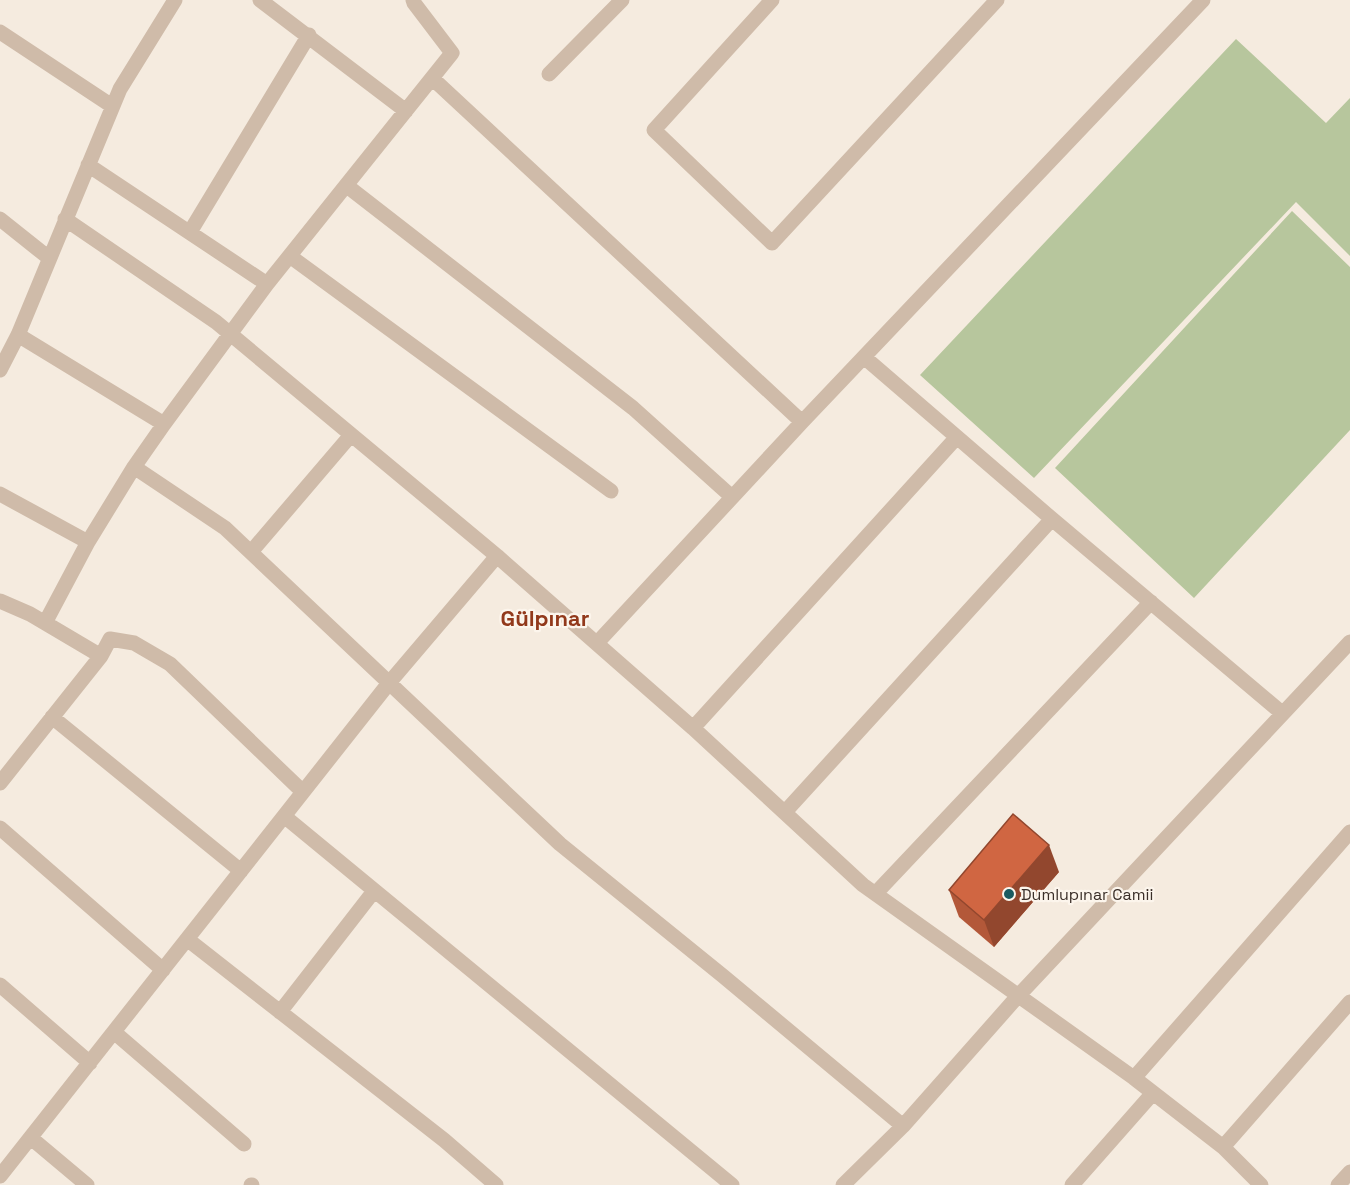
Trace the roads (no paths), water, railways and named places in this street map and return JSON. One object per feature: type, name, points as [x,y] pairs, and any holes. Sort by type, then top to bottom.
[{"type":"street","points":[[0,370],[18,335],[120,89],[175,0]]},
{"type":"street","points":[[260,0],[406,111]]},
{"type":"street","points":[[45,623],[88,542],[134,467],[164,424],[267,284],[291,257],[452,53],[413,0]]},
{"type":"street","points":[[549,74],[622,0]]},
{"type":"street","points":[[772,0],[654,130],[772,243],[997,0]]},
{"type":"street","points":[[597,644],[802,422],[1203,0]]},
{"type":"street","points":[[0,32],[112,106]]},
{"type":"street","points":[[190,232],[309,35]]},
{"type":"street","points":[[432,78],[802,422]]},
{"type":"street","points":[[88,165],[267,284]]},
{"type":"street","points":[[346,186],[633,408],[732,497]]},
{"type":"street","points":[[0,219],[49,258]]},
{"type":"street","points":[[65,219],[230,334],[497,556],[693,728],[863,885],[1134,1078],[1223,1147],[1261,1185]]},
{"type":"street","points":[[291,257],[611,491]]},
{"type":"street","points":[[18,335],[164,424]]},
{"type":"street","points":[[864,357],[1282,713]]},
{"type":"street","points":[[251,552],[351,435]]},
{"type":"street","points":[[693,728],[957,437]]},
{"type":"street","points":[[134,467],[225,528],[560,844],[903,1126]]},
{"type":"street","points":[[0,494],[88,542]]},
{"type":"street","points":[[785,812],[1052,519]]},
{"type":"street","points":[[3,1167],[31,1138],[389,683],[497,556]]},
{"type":"street","points":[[0,601],[45,623],[101,656]]},
{"type":"street","points":[[876,894],[1151,602]]},
{"type":"street","points":[[0,783],[101,656],[110,639],[134,643],[170,664],[303,792]]},
{"type":"street","points":[[843,1185],[903,1126],[1018,996],[1350,642]]},
{"type":"street","points":[[52,717],[241,871]]},
{"type":"street","points":[[284,816],[732,1185]]},
{"type":"street","points":[[0,828],[163,970]]},
{"type":"street","points":[[1134,1078],[1350,832]]},
{"type":"street","points":[[280,1012],[374,891]]},
{"type":"street","points":[[187,939],[444,1140],[496,1185]]},
{"type":"street","points":[[0,986],[90,1063]]},
{"type":"street","points":[[1223,1147],[1350,1002]]},
{"type":"street","points":[[114,1032],[244,1144]]},
{"type":"street","points":[[1071,1185],[1153,1093]]},
{"type":"street","points":[[31,1138],[87,1185]]},
{"type":"street","points":[[1338,1185],[1350,1172]]},
{"type":"place","name":"Dumlupınar Camii","points":[[1009,894]]},
{"type":"district","name":"Gülpınar","points":[[545,618]]}]
